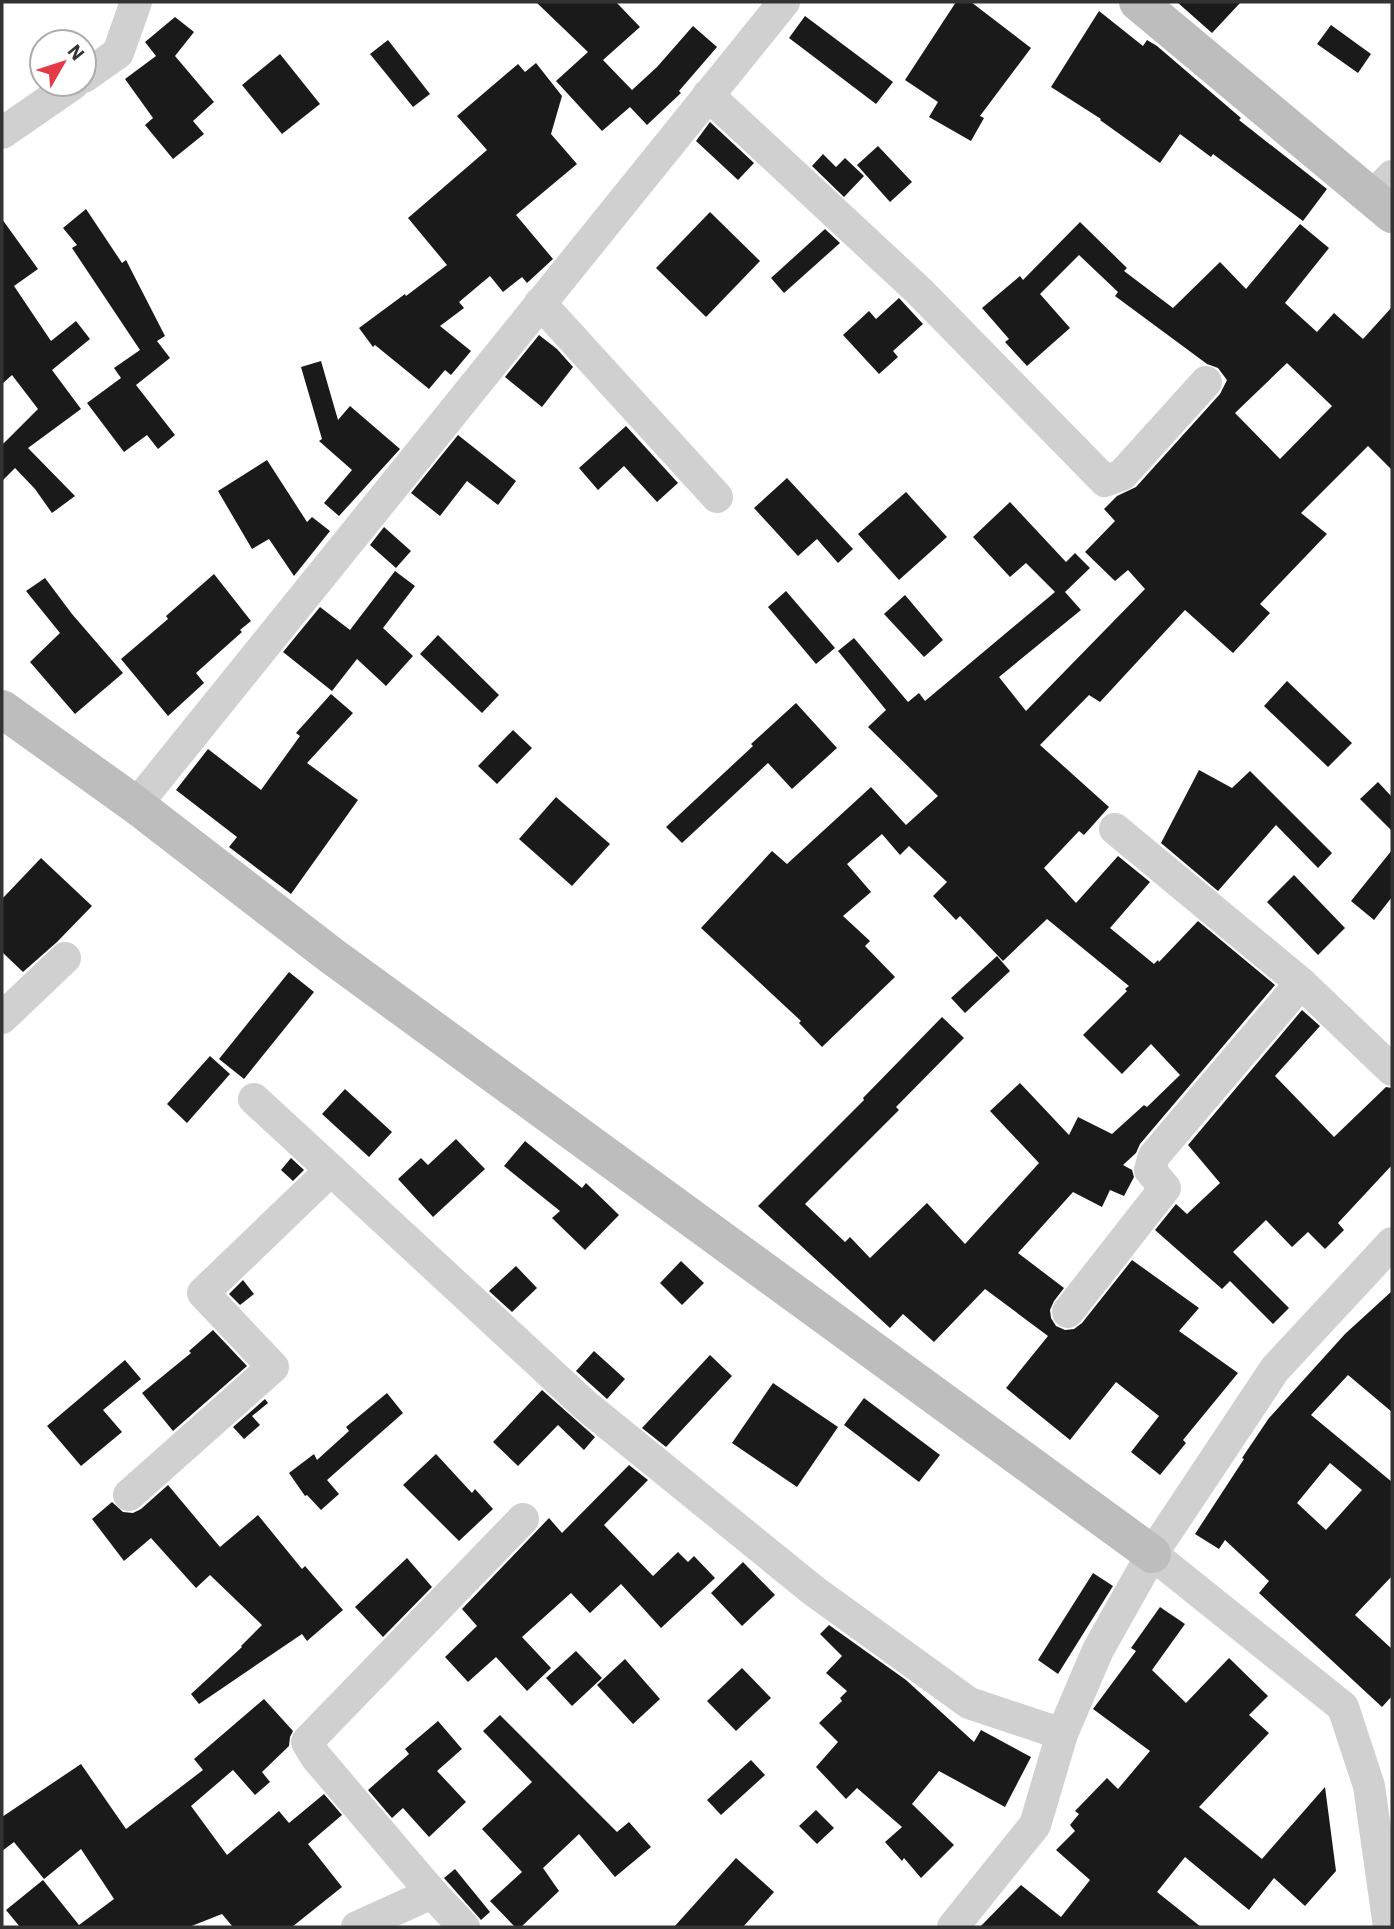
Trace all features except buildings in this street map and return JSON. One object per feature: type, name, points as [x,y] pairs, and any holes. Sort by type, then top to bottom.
[{"type":"street","points":[[98,67],[118,53],[136,2]]},
{"type":"street","points":[[136,805],[784,2]]},
{"type":"street","points":[[1138,2],[1385,196]]},
{"type":"street","points":[[709,95],[919,291],[1105,481],[1122,475],[1206,382]]},
{"type":"street","points":[[2,132],[52,98]]},
{"type":"street","points":[[540,303],[717,497]]},
{"type":"street","points":[[2,709],[136,805],[332,956],[1152,1555],[1343,1707],[1369,1786],[1389,1927]]},
{"type":"street","points":[[1115,829],[1301,983],[1392,1070]]},
{"type":"street","points":[[2,1018],[65,958]]},
{"type":"street","points":[[1068,1312],[1166,1188],[1150,1170],[1154,1156],[1301,983]]},
{"type":"street","points":[[254,1099],[585,1405],[814,1591],[969,1703],[1062,1734]]},
{"type":"street","points":[[129,1495],[273,1367],[203,1293],[331,1170]]},
{"type":"street","points":[[953,1927],[1035,1825],[1062,1734],[1098,1650],[1152,1555],[1275,1368],[1392,1243]]},
{"type":"street","points":[[464,1927],[316,1757],[307,1742],[523,1519]]},
{"type":"street","points":[[357,1927],[432,1893]]}]
